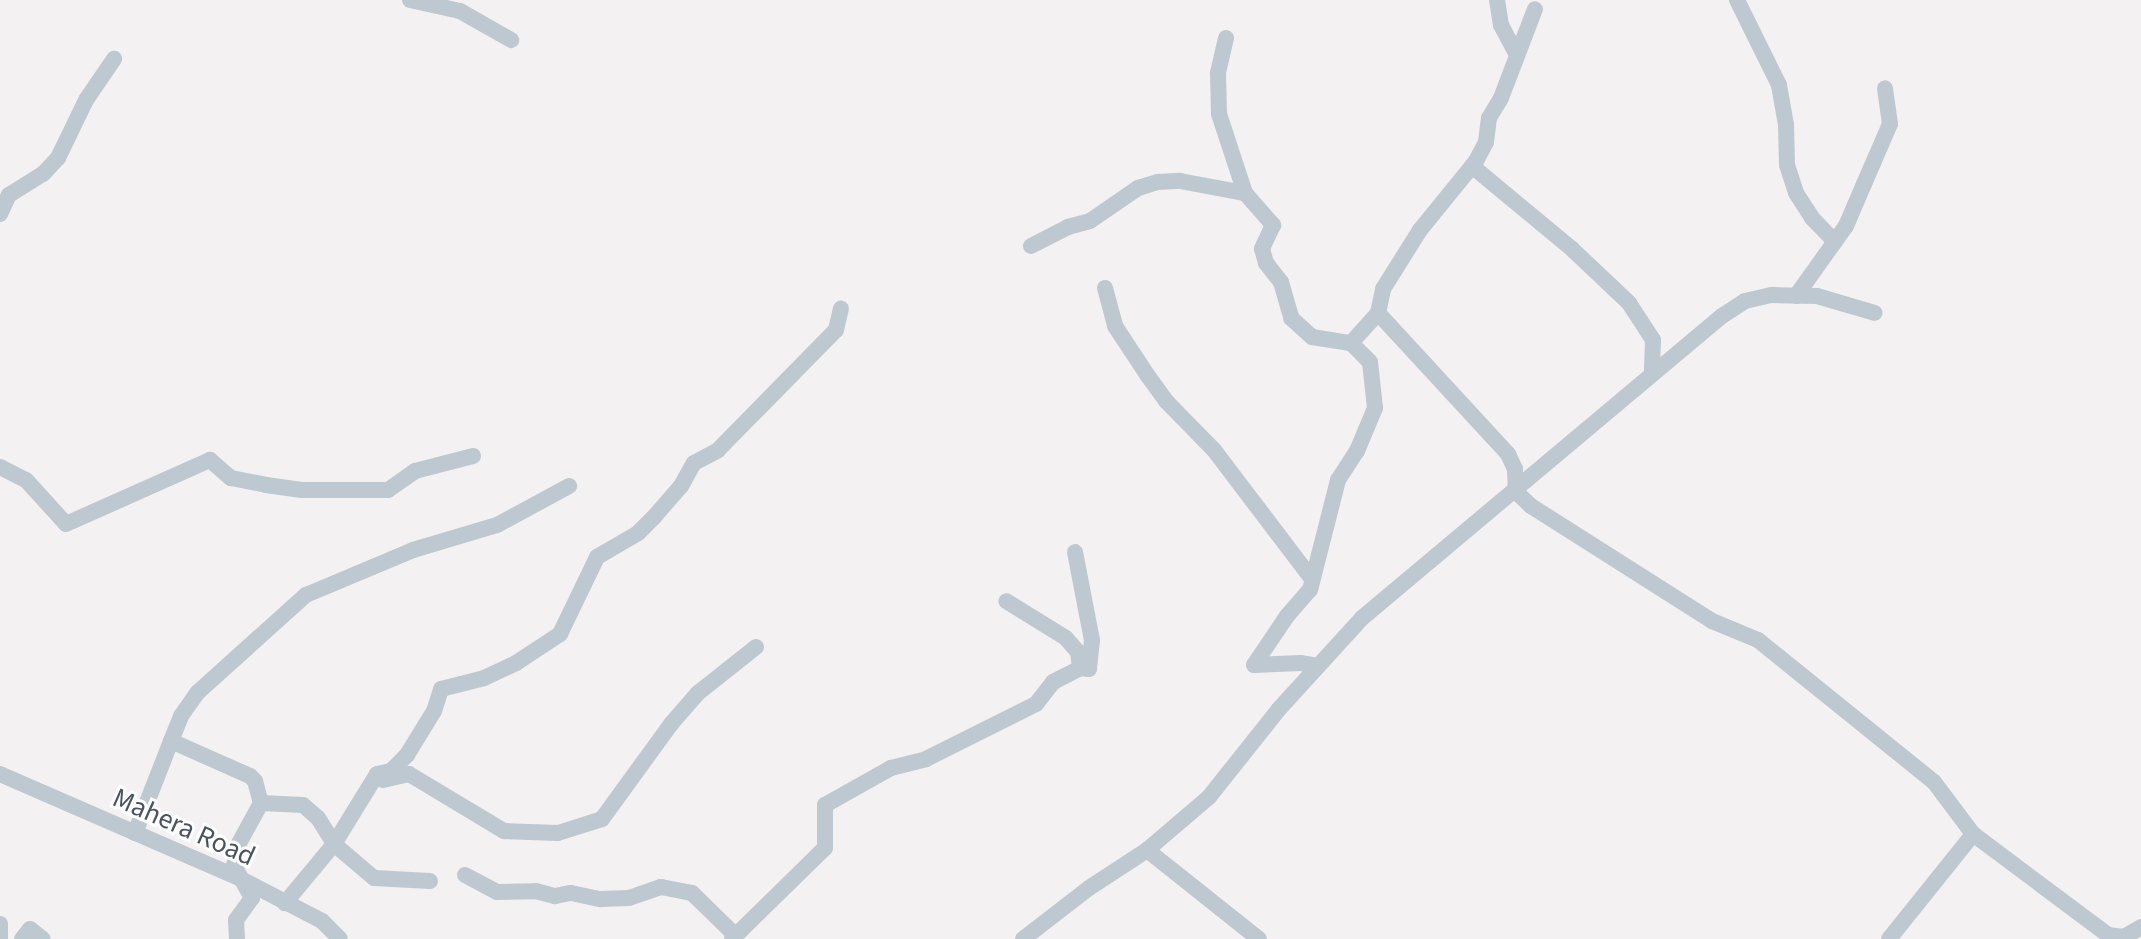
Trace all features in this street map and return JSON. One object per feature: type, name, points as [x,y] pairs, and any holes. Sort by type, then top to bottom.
[{"type":"street","points":[[410,0],[460,11],[511,40]]},
{"type":"street","points":[[1497,0],[1501,25],[1517,55]]},
{"type":"street","points":[[1737,0],[1779,85],[1786,124],[1787,165],[1796,193],[1812,218],[1835,242]]},
{"type":"street","points":[[1351,343],[1378,313],[1383,289],[1420,230],[1472,166],[1486,142],[1489,118],[1535,9]]},
{"type":"street","points":[[1226,38],[1218,73],[1219,114],[1245,193],[1273,225],[1262,249],[1266,263],[1281,282],[1291,318],[1312,337],[1325,342],[1351,343],[1370,362],[1375,408],[1357,451],[1338,480],[1310,590],[1287,616],[1254,665],[1301,663],[1318,666]]},
{"type":"street","points":[[0,214],[9,195],[43,174],[58,158],[86,100],[114,59]]},
{"type":"street","points":[[1796,296],[1846,226],[1890,124],[1885,88]]},
{"type":"street","points":[[1472,166],[1573,250],[1629,303],[1653,340],[1652,374]]},
{"type":"street","points":[[1031,246],[1068,227],[1090,221],[1138,188],[1158,182],[1180,181],[1245,193]]},
{"type":"street","points":[[1105,288],[1115,326],[1166,401],[1214,450],[1312,579]]},
{"type":"street","points":[[1023,939],[1089,888],[1147,850],[1209,797],[1279,709],[1362,618],[1516,492],[1690,340],[1745,301],[1772,295],[1817,296],[1875,313]]},
{"type":"street","points":[[367,797],[377,774],[391,771],[407,755],[434,711],[441,689],[484,678],[516,663],[560,634],[597,557],[638,533],[654,517],[681,486],[694,463],[718,450],[836,330],[841,309]]},
{"type":"street","points":[[1378,313],[1508,454],[1515,469],[1516,492],[1531,506],[1712,621],[1758,640],[1934,782],[1973,834],[2108,935],[2124,937],[2141,927]]},
{"type":"street","points":[[0,467],[26,480],[66,524],[210,460],[231,478],[266,485],[302,490],[388,490],[415,471],[473,456]]},
{"type":"street","points":[[135,833],[181,716],[197,693],[306,595],[434,542],[497,525],[569,486]]},
{"type":"street","points":[[465,875],[497,892],[536,891],[555,896],[571,893],[600,899],[629,898],[661,887],[692,893],[734,937],[825,848],[825,805],[891,768],[926,759],[1036,704],[1053,682],[1080,668],[1089,669],[1092,640],[1075,552]]},
{"type":"street","points":[[1006,601],[1066,638],[1078,652],[1080,668]]},
{"type":"street","points":[[285,903],[334,844],[350,813],[381,780],[409,774],[504,831],[558,833],[602,819],[671,724],[698,693],[756,647]]},
{"type":"street","points":[[171,741],[255,781],[261,803],[238,845],[234,866],[252,898],[236,920],[237,939]]},
{"type":"street","name":"Mahera Road","points":[[0,774],[241,879],[322,921],[340,939]]},
{"type":"street","points":[[261,803],[303,805],[318,818],[334,844],[374,878],[430,881]]},
{"type":"street","points":[[318,818],[350,813]]},
{"type":"street","points":[[1889,939],[1973,834]]},
{"type":"street","points":[[1147,850],[1259,939]]},
{"type":"street","points":[[0,924],[0,939]]},
{"type":"street","points":[[22,939],[30,929],[43,939]]}]
